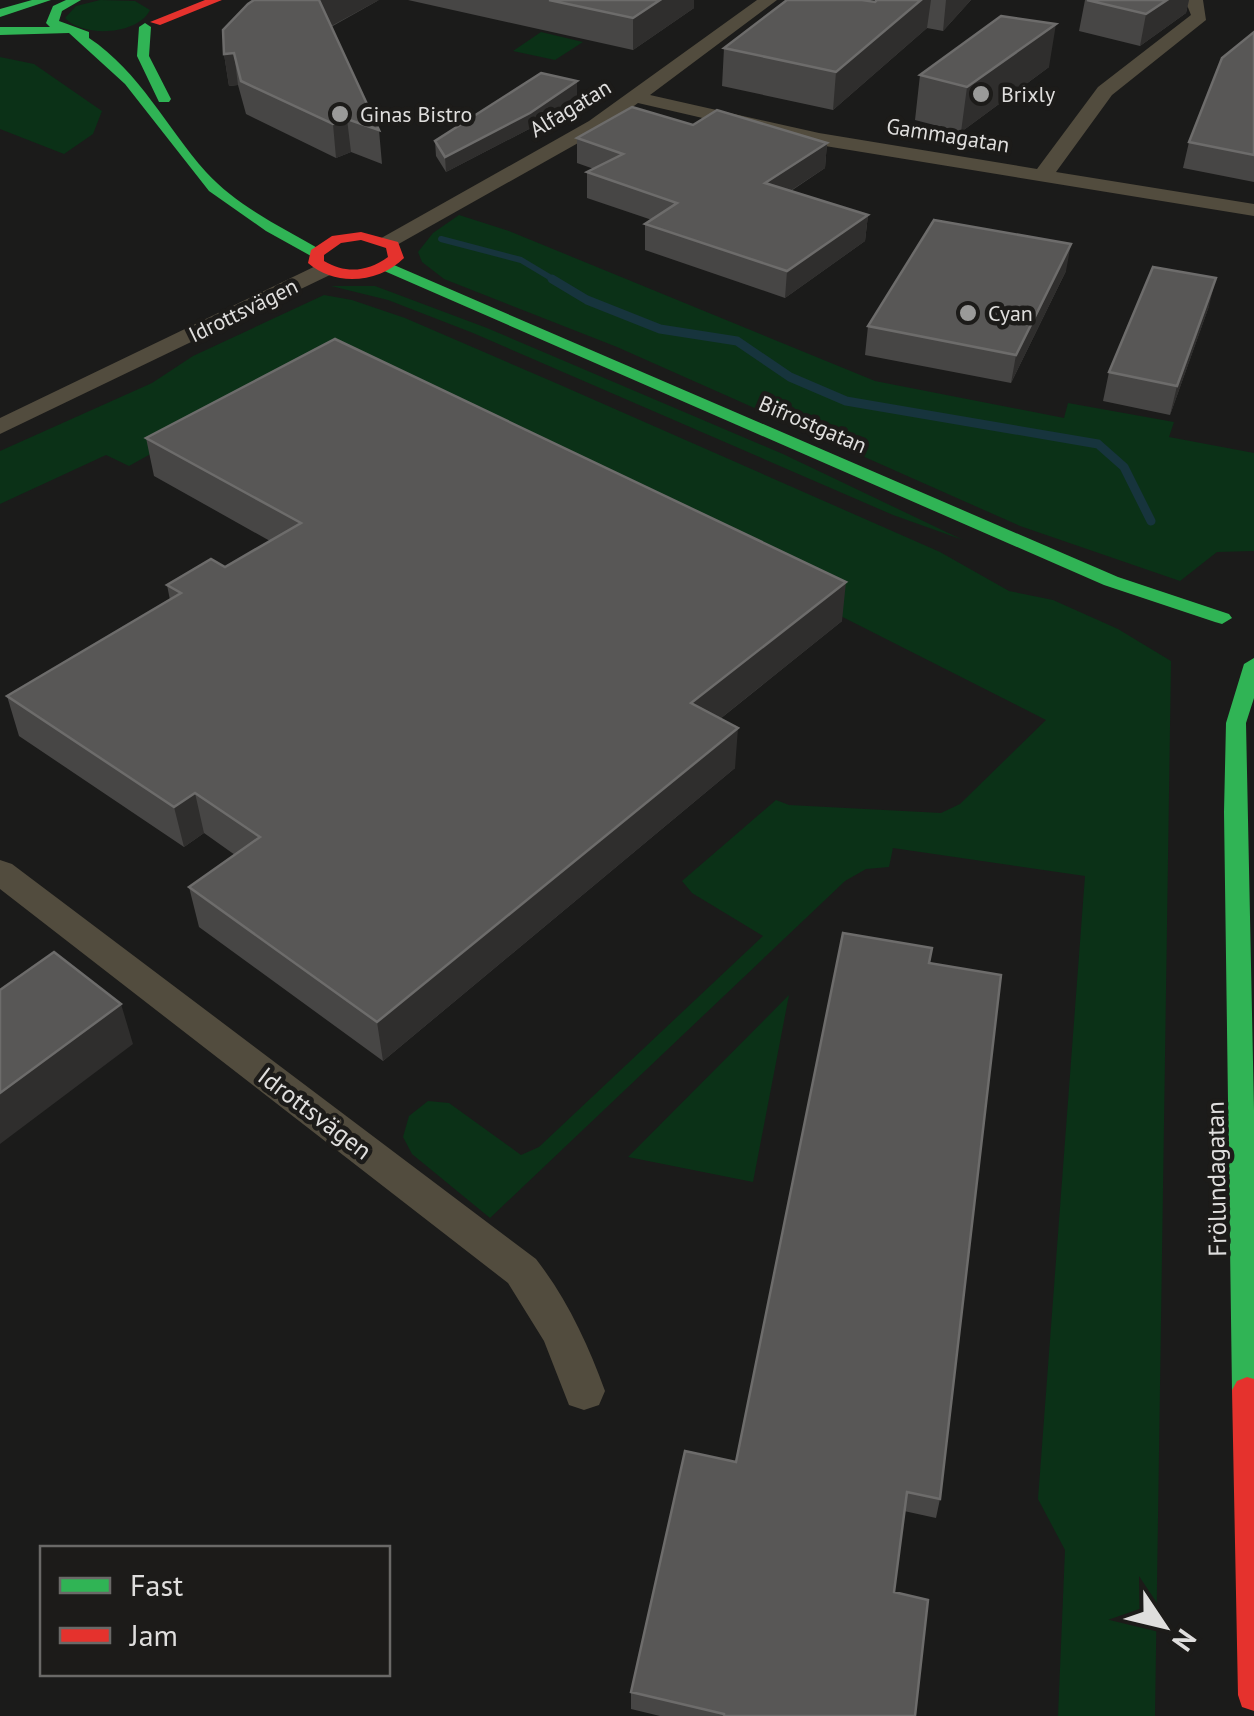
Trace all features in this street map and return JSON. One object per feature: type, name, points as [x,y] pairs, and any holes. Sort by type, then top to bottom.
[{"type":"main road","points":[[0,15],[65,11],[138,23],[216,0]]},
{"type":"main road","points":[[0,31],[65,11]]},
{"type":"main road","points":[[65,11],[126,72],[210,184],[320,261],[328,242],[346,237]]},
{"type":"main road","points":[[138,23],[147,70],[214,166],[268,209],[346,237],[387,241],[398,254],[387,267]]},
{"type":"main road","name":"Bifrostgatan","points":[[320,261],[355,275],[387,267],[1111,581],[1231,612],[1218,630],[1227,647],[1254,664]]},
{"type":"main road","name":"Frölundagatan","points":[[1254,664],[1236,723],[1234,812],[1254,1695]]},
{"type":"street","points":[[738,0],[765,2]]},
{"type":"street","points":[[1043,175],[1105,91],[1200,16],[1194,0]]},
{"type":"street","name":"Alfagatan","points":[[387,241],[596,125],[765,2]]},
{"type":"street","name":"Gammagatan","points":[[636,97],[800,136],[1254,210]]},
{"type":"street","name":"Idrottsvägen","points":[[0,428],[320,261]]},
{"type":"street","name":"Idrottsvägen","points":[[0,872],[522,1271],[542,1297],[570,1350],[584,1392]]},
{"type":"green space","points":[[100,0],[135,1],[150,10],[134,25],[110,31],[84,29],[65,18],[76,6]]},
{"type":"green space","points":[[541,32],[583,42],[555,60],[513,51]]},
{"type":"green space","points":[[0,57],[34,64],[102,111],[93,134],[64,154],[0,129]]},
{"type":"green space","points":[[459,215],[509,231],[875,381],[1064,418],[1068,403],[1174,422],[1169,437],[1254,453],[1254,551],[1217,552],[1180,581],[1020,526],[617,347],[444,279],[422,262],[418,252],[433,233]]},
{"type":"green space","points":[[331,286],[375,286],[487,328],[783,454],[963,540],[893,515],[473,333],[388,300]]},
{"type":"green space","points":[[324,295],[405,318],[558,384],[940,552],[1009,591],[1053,600],[1118,629],[1171,661],[1155,1716],[1058,1716],[1065,1550],[1038,1499],[1085,876],[893,848],[889,867],[866,869],[845,881],[490,1218],[412,1154],[403,1137],[409,1116],[428,1101],[449,1103],[521,1155],[539,1147],[763,936],[692,893],[682,881],[776,800],[789,805],[941,813],[960,804],[1046,720],[327,356],[129,466],[106,455],[0,504],[0,451],[152,383],[193,356]]},
{"type":"green space","points":[[789,995],[753,1182],[628,1157]]},
{"type":"building","points":[[254,0],[319,0],[379,130],[347,119],[333,124],[241,81],[234,53],[224,54],[223,30]]},
{"type":"building","points":[[549,0],[660,0],[633,18]]},
{"type":"building","points":[[787,0],[921,0],[836,72],[724,48]]},
{"type":"building","points":[[1087,0],[1167,0],[1146,14]]},
{"type":"building","points":[[1001,16],[1056,24],[967,87],[920,75]]},
{"type":"building","points":[[1254,32],[1254,155],[1189,142],[1222,58]]},
{"type":"building","points":[[541,73],[577,81],[530,113],[445,157],[435,141]]},
{"type":"building","points":[[632,107],[693,125],[717,110],[827,143],[765,183],[868,215],[787,271],[645,224],[677,203],[587,172],[623,154],[577,138]]},
{"type":"building","name":"Cyan","points":[[934,220],[1071,244],[1016,355],[868,326]]},
{"type":"building","points":[[1153,267],[1216,278],[1177,386],[1109,372]]},
{"type":"building","points":[[335,339],[846,582],[691,703],[738,728],[377,1022],[189,887],[260,837],[195,793],[174,807],[7,696],[181,593],[167,585],[211,559],[225,567],[301,523],[146,438]]},
{"type":"building","points":[[843,933],[932,948],[929,963],[1001,975],[940,1499],[907,1492],[894,1592],[928,1600],[915,1716],[724,1716],[631,1692],[685,1451],[736,1462]]},
{"type":"building","points":[[54,952],[121,1004],[0,1093],[0,990]]},
{"type":"waterway","points":[[441,239],[521,260],[556,281]]},
{"type":"waterway","points":[[552,279],[587,300],[660,329],[737,341],[790,377],[846,401],[1098,444],[1124,467],[1151,521]]},
{"type":"traffic: fast","points":[[0,13],[45,0]]},
{"type":"traffic: fast","points":[[75,0],[57,9],[52,23],[85,35]]},
{"type":"traffic: fast","points":[[145,27],[143,56],[164,99]]},
{"type":"traffic: fast","points":[[0,31],[64,30]]},
{"type":"traffic: fast","points":[[75,34],[130,81],[214,188],[256,219],[316,253]]},
{"type":"traffic: fast","points":[[387,267],[1111,581],[1222,618]]},
{"type":"traffic: fast","points":[[1247,1390],[1235,812],[1236,723],[1254,664]]},
{"type":"traffic: jam","points":[[156,22],[216,0]]},
{"type":"traffic: jam","points":[[361,236],[393,245],[396,258],[377,270],[357,275],[336,273],[316,263],[316,253],[337,239],[361,236]]},
{"type":"traffic: jam","points":[[1247,1390],[1254,1695]]},
{"type":"place","name":"Brixly","points":[[981,94]]},
{"type":"place","name":"Ginas Bistro","points":[[340,114]]},
{"type":"place","name":"Cyan","points":[[968,313]]}]
